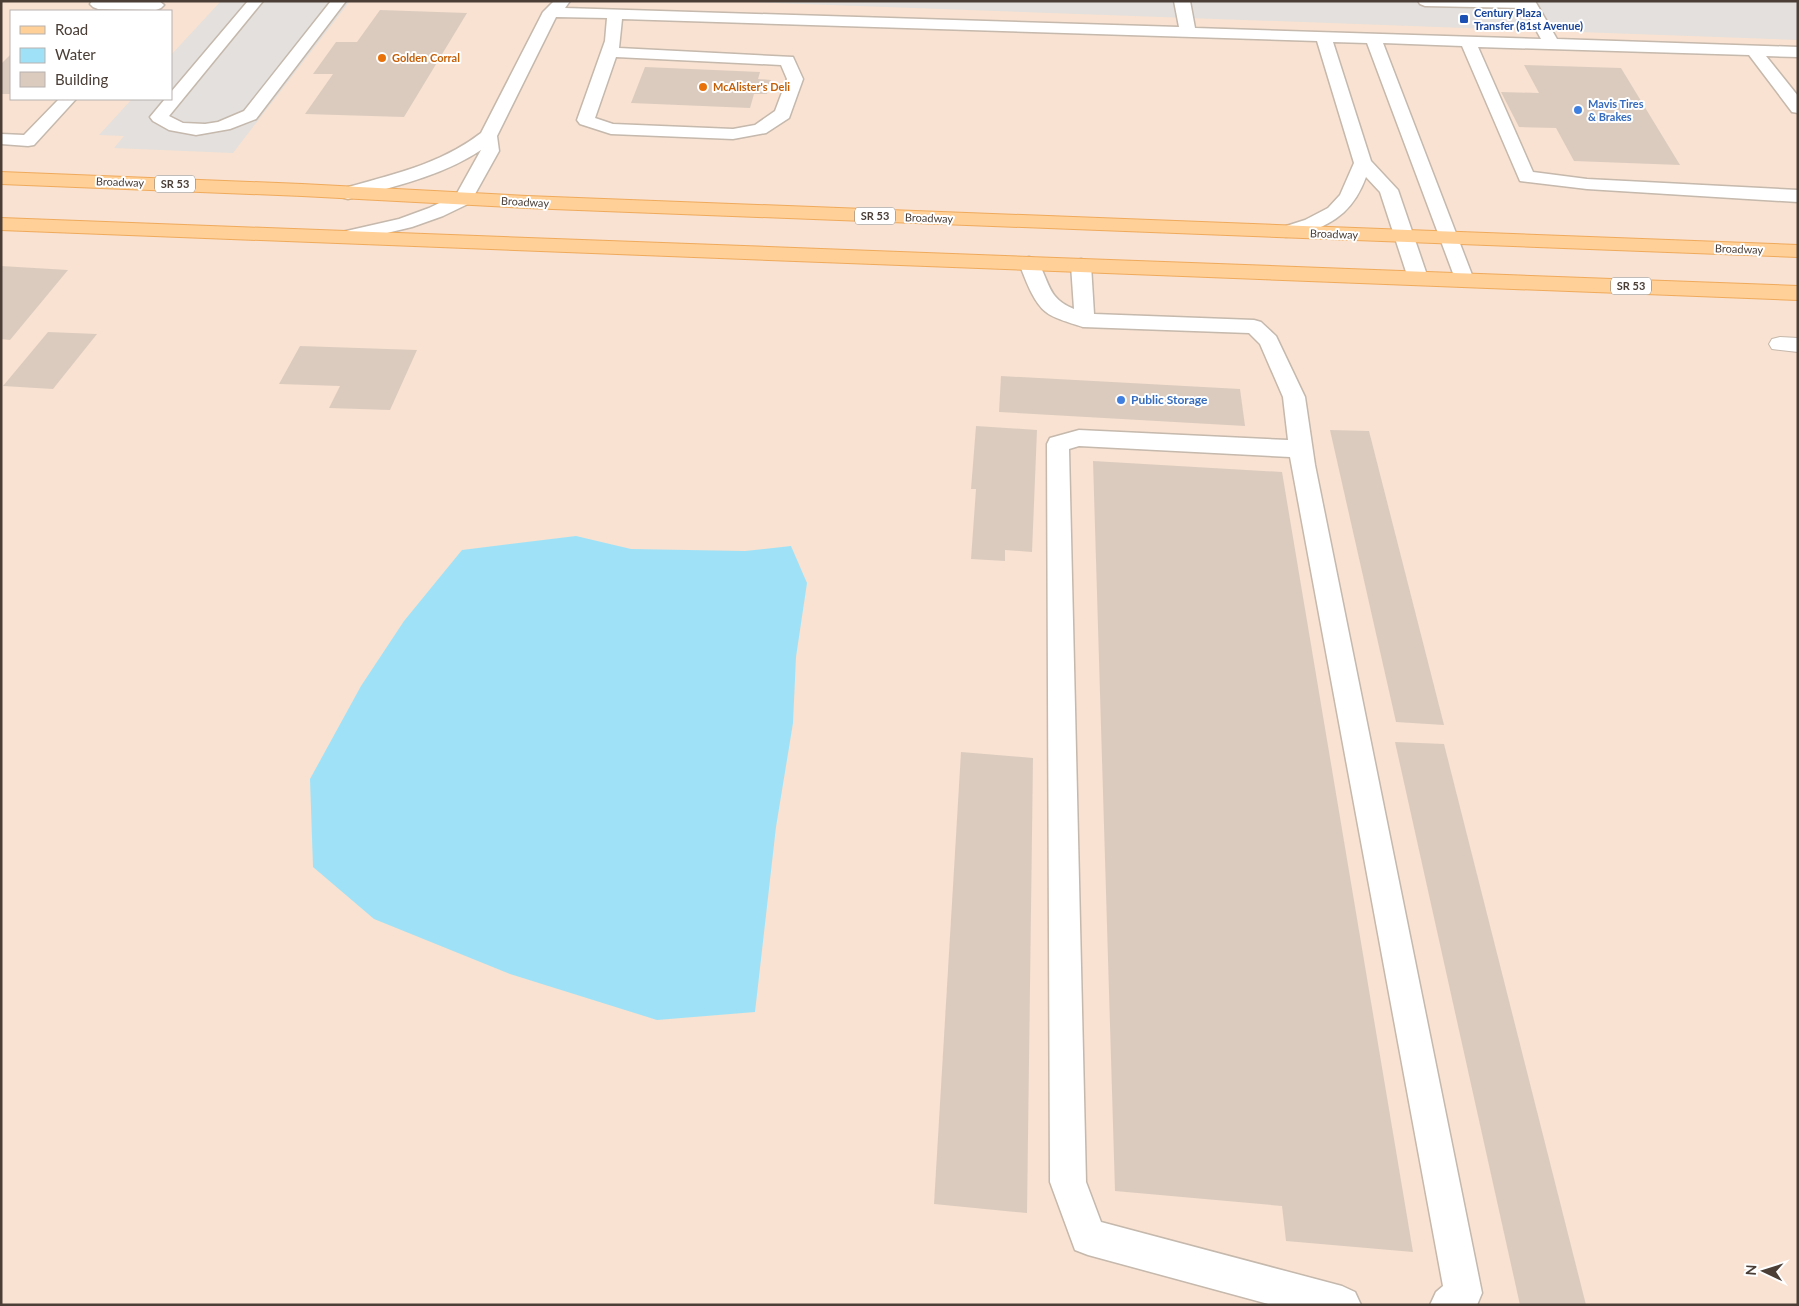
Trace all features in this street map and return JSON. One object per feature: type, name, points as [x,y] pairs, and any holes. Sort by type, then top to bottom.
[{"type":"main road","name":"Broadway","points":[[1,178],[348,192],[463,199],[1798,251]]},
{"type":"main road","name":"SR 53","points":[[1,224],[1798,293]]},
{"type":"lane","points":[[100,1],[98,4],[156,6]]},
{"type":"lane","points":[[256,1],[159,117],[177,127],[202,129],[232,125],[250,115],[339,1]]},
{"type":"lane","points":[[1182,1],[1188,32]]},
{"type":"lane","points":[[1425,1],[1529,4],[1552,44]]},
{"type":"lane","points":[[348,192],[446,161],[474,148],[488,136],[557,7],[615,14],[1798,52]]},
{"type":"lane","points":[[610,52],[787,60],[795,79],[783,114],[760,129],[733,134],[620,129],[586,120],[610,52],[615,14]]},
{"type":"lane","points":[[1323,36],[1363,163],[1389,190],[1418,278]]},
{"type":"lane","points":[[1373,38],[1464,280]]},
{"type":"lane","points":[[1468,41],[1526,177],[1586,184],[1798,196]]},
{"type":"lane","points":[[1754,50],[1798,108]]},
{"type":"lane","points":[[1,139],[28,141],[67,100]]},
{"type":"lane","points":[[349,236],[405,224],[463,199],[490,151],[488,136]]},
{"type":"lane","points":[[1287,232],[1316,224],[1340,207],[1348,198],[1363,163]]},
{"type":"lane","points":[[1029,263],[1041,291],[1053,308],[1083,320],[1254,327],[1269,341],[1294,397],[1300,449],[1462,1293],[1449,1305]]},
{"type":"lane","points":[[1080,265],[1084,308],[1083,320]]},
{"type":"lane","points":[[1300,449],[1079,438],[1058,444],[1068,1182],[1088,1237],[1342,1305]]},
{"type":"shaded area","points":[[1,1],[1798,1],[1798,1305],[1,1305]]},
{"type":"shaded area","points":[[221,1],[350,1],[233,153],[114,148],[124,136],[99,135],[131,100],[172,100],[172,54]]},
{"type":"shaded area","points":[[723,1],[1798,1],[1798,40]]},
{"type":"water","points":[[576,536],[631,549],[745,551],[791,546],[807,583],[796,657],[793,723],[776,827],[755,1012],[657,1020],[510,974],[374,919],[313,867],[310,779],[361,686],[404,621],[462,550]]},
{"type":"building","name":"Golden Corral","points":[[380,10],[467,13],[404,117],[305,114],[333,74],[313,74],[336,42],[357,42]]},
{"type":"building","points":[[10,55],[10,94],[1,94],[1,64]]},
{"type":"building","name":"Mavis Tires & Brakes","points":[[1524,65],[1621,68],[1680,165],[1574,161],[1556,128],[1519,127],[1501,92],[1539,93]]},
{"type":"building","name":"McAlister's Deli","points":[[645,67],[760,72],[758,79],[771,80],[767,94],[754,94],[750,108],[631,103]]},
{"type":"building","points":[[1,266],[68,270],[10,340],[1,339]]},
{"type":"building","points":[[48,332],[97,334],[53,389],[3,386]]},
{"type":"building","points":[[300,346],[417,350],[390,410],[329,408],[340,386],[279,384]]},
{"type":"building","name":"Public Storage","points":[[1001,376],[1240,389],[1245,426],[999,412]]},
{"type":"building","points":[[976,426],[1037,430],[1032,552],[1005,550],[1005,561],[971,559],[976,489],[971,489]]},
{"type":"building","points":[[1330,430],[1369,431],[1444,725],[1396,722]]},
{"type":"building","points":[[1093,461],[1282,472],[1413,1252],[1286,1241],[1282,1206],[1115,1191]]},
{"type":"building","points":[[1395,742],[1444,744],[1586,1305],[1520,1305]]},
{"type":"building","points":[[961,752],[1033,758],[1027,1213],[934,1204]]},
{"type":"place","name":"Century Plaza Transfer (81st Avenue)","points":[[1464,19]]},
{"type":"place","name":"Golden Corral","points":[[382,58]]},
{"type":"place","name":"McAlister's Deli","points":[[703,87]]},
{"type":"place","name":"Mavis Tires & Brakes","points":[[1578,110]]},
{"type":"place","name":"Public Storage","points":[[1121,400]]}]
